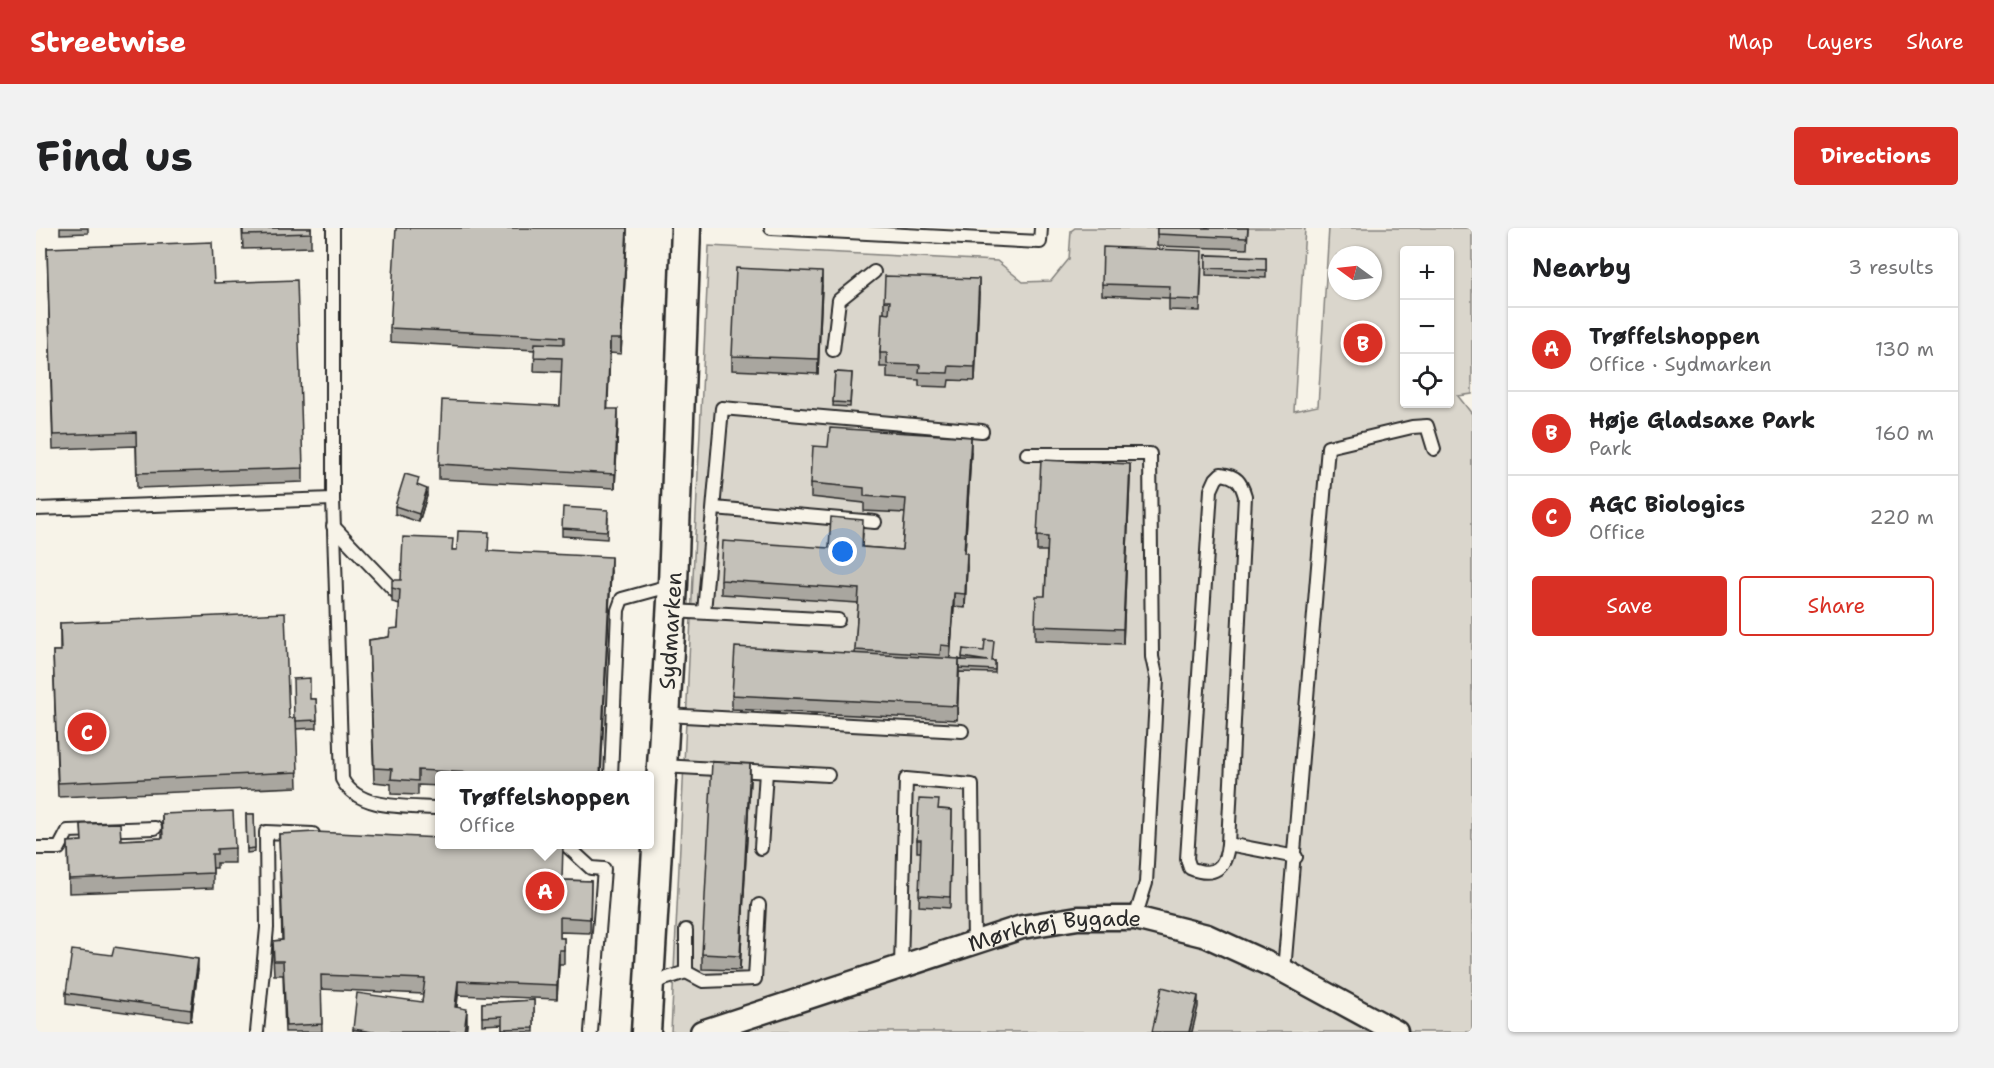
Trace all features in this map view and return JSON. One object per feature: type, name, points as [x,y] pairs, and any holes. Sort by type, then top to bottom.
[{"type":"street","name":"Sydmarken","points":[[654,842],[666,715],[686,228]]},
{"type":"street","name":"Sydmarken","points":[[646,1032],[654,849]]},
{"type":"street","name":"Mørkhøj Bygade","points":[[702,1032],[1022,927],[1078,918],[1135,918],[1207,936],[1284,971],[1396,1032]]},
{"type":"lane","points":[[333,228],[333,526],[342,778],[347,789],[377,802],[435,808]]},
{"type":"lane","points":[[771,228],[1041,242],[1041,228]]},
{"type":"lane","points":[[833,350],[839,300],[874,272]]},
{"type":"lane","points":[[704,612],[722,408],[982,431]]},
{"type":"lane","points":[[1284,971],[1296,857],[1328,447],[1412,427],[1427,426],[1434,449]]},
{"type":"lane","points":[[1027,454],[1150,454],[1152,657],[1157,680],[1146,883],[1135,918]]},
{"type":"lane","points":[[1221,474],[1231,475],[1241,482],[1245,496],[1228,844],[1227,858],[1214,871],[1202,873],[1190,868],[1187,859],[1211,490],[1221,474]]},
{"type":"lane","points":[[36,509],[333,499]]},
{"type":"lane","points":[[714,508],[875,522]]},
{"type":"lane","points":[[333,526],[396,592]]},
{"type":"lane","points":[[611,771],[618,610],[622,599],[672,598],[704,612],[838,620]]},
{"type":"lane","points":[[666,715],[962,731]]},
{"type":"lane","points":[[663,766],[828,775]]},
{"type":"lane","points":[[761,848],[766,772]]},
{"type":"lane","points":[[901,965],[906,779],[972,785],[974,943]]},
{"type":"lane","points":[[36,848],[59,848],[68,831],[155,828]]},
{"type":"lane","points":[[257,1032],[267,928],[266,832],[324,834]]},
{"type":"lane","points":[[1228,844],[1296,857]]},
{"type":"lane","points":[[570,849],[591,868],[604,869],[591,1032]]},
{"type":"lane","points":[[649,984],[686,972],[703,981],[755,979],[759,905]]},
{"type":"lane","points":[[686,930],[686,972]]},
{"type":"shaded area","points":[[1075,228],[1305,228],[1294,411],[1318,406],[1329,228],[1472,228],[1472,394],[1458,396],[1472,414],[1472,1032],[671,1032],[709,246],[997,261],[1023,282],[1051,281],[1069,259],[1071,231]]},
{"type":"building","points":[[243,228],[311,228],[311,233],[243,235]]},
{"type":"building","points":[[396,228],[627,228],[621,339],[610,339],[607,409],[618,409],[615,474],[439,464],[442,400],[560,406],[562,358],[534,357],[535,343],[564,344],[564,337],[390,328]]},
{"type":"building","points":[[1157,228],[1248,228],[1247,238],[1157,234]]},
{"type":"building","points":[[212,242],[214,283],[297,280],[303,468],[137,473],[136,432],[53,435],[47,248]]},
{"type":"building","points":[[1103,247],[1202,251],[1200,300],[1169,299],[1170,286],[1102,284]]},
{"type":"building","points":[[1206,255],[1266,257],[1266,270],[1206,268]]},
{"type":"building","points":[[736,268],[822,272],[818,359],[732,356]]},
{"type":"building","points":[[885,276],[979,279],[975,367],[949,366],[948,373],[919,372],[920,365],[887,364],[887,353],[880,353],[882,313],[889,314],[890,301],[884,301]]},
{"type":"building","points":[[835,372],[852,373],[850,403],[833,402]]},
{"type":"building","points":[[830,428],[971,437],[964,553],[967,553],[965,594],[954,593],[950,646],[941,645],[940,655],[855,650],[859,589],[721,580],[723,541],[829,548],[831,517],[863,520],[862,547],[902,550],[906,499],[864,496],[864,488],[811,483],[813,446],[828,447]]},
{"type":"building","points":[[1041,460],[1130,464],[1123,629],[1035,626],[1036,596],[1045,596],[1048,537],[1037,536]]},
{"type":"building","points":[[405,474],[419,478],[417,485],[427,489],[419,514],[395,506]]},
{"type":"building","points":[[563,507],[608,510],[607,531],[562,528]]},
{"type":"building","points":[[458,531],[489,532],[488,551],[611,557],[600,771],[418,770],[418,781],[391,779],[392,769],[374,768],[369,640],[389,637],[390,629],[398,628],[400,590],[392,588],[392,580],[401,580],[403,537],[453,539],[452,550],[457,550]]},
{"type":"building","points":[[285,613],[289,718],[296,718],[298,772],[58,783],[53,651],[61,651],[60,623]]},
{"type":"building","points":[[985,640],[994,641],[992,661],[995,661],[995,670],[959,668],[959,660],[988,661],[962,657],[963,649],[984,651]]},
{"type":"building","points":[[735,647],[959,659],[957,706],[732,695]]},
{"type":"building","points":[[310,678],[310,699],[316,699],[317,720],[296,721],[293,679]]},
{"type":"building","points":[[712,762],[750,764],[740,956],[702,954]]},
{"type":"building","points":[[919,799],[939,800],[938,809],[952,810],[950,897],[919,895],[921,840],[917,840]]},
{"type":"building","points":[[233,811],[235,848],[217,849],[217,854],[212,854],[213,873],[69,879],[68,842],[82,841],[81,824],[120,823],[121,840],[163,838],[162,814]]},
{"type":"building","points":[[246,814],[254,814],[255,848],[247,849]]},
{"type":"building","points":[[315,832],[435,838],[435,849],[563,849],[562,880],[591,881],[590,919],[560,917],[560,938],[564,938],[564,950],[559,950],[557,985],[458,981],[455,1007],[467,1009],[464,1032],[373,1032],[353,1029],[357,993],[422,1002],[425,979],[321,975],[322,1024],[286,1026],[283,961],[274,961],[273,941],[283,940],[279,834]]},
{"type":"building","points":[[114,947],[198,959],[191,1010],[66,993],[72,950],[112,955]]},
{"type":"building","points":[[1162,987],[1198,996],[1189,1032],[1152,1032]]},
{"type":"building","points":[[534,1000],[534,1028],[502,1029],[502,1016],[482,1017],[482,1003]]},
{"type":"place","name":"Høje Gladsaxe Park","points":[[1363,343]]},
{"type":"place","name":"AGC Biologics","points":[[87,732]]},
{"type":"place","name":"Trøffelshoppen","points":[[545,891]]}]
